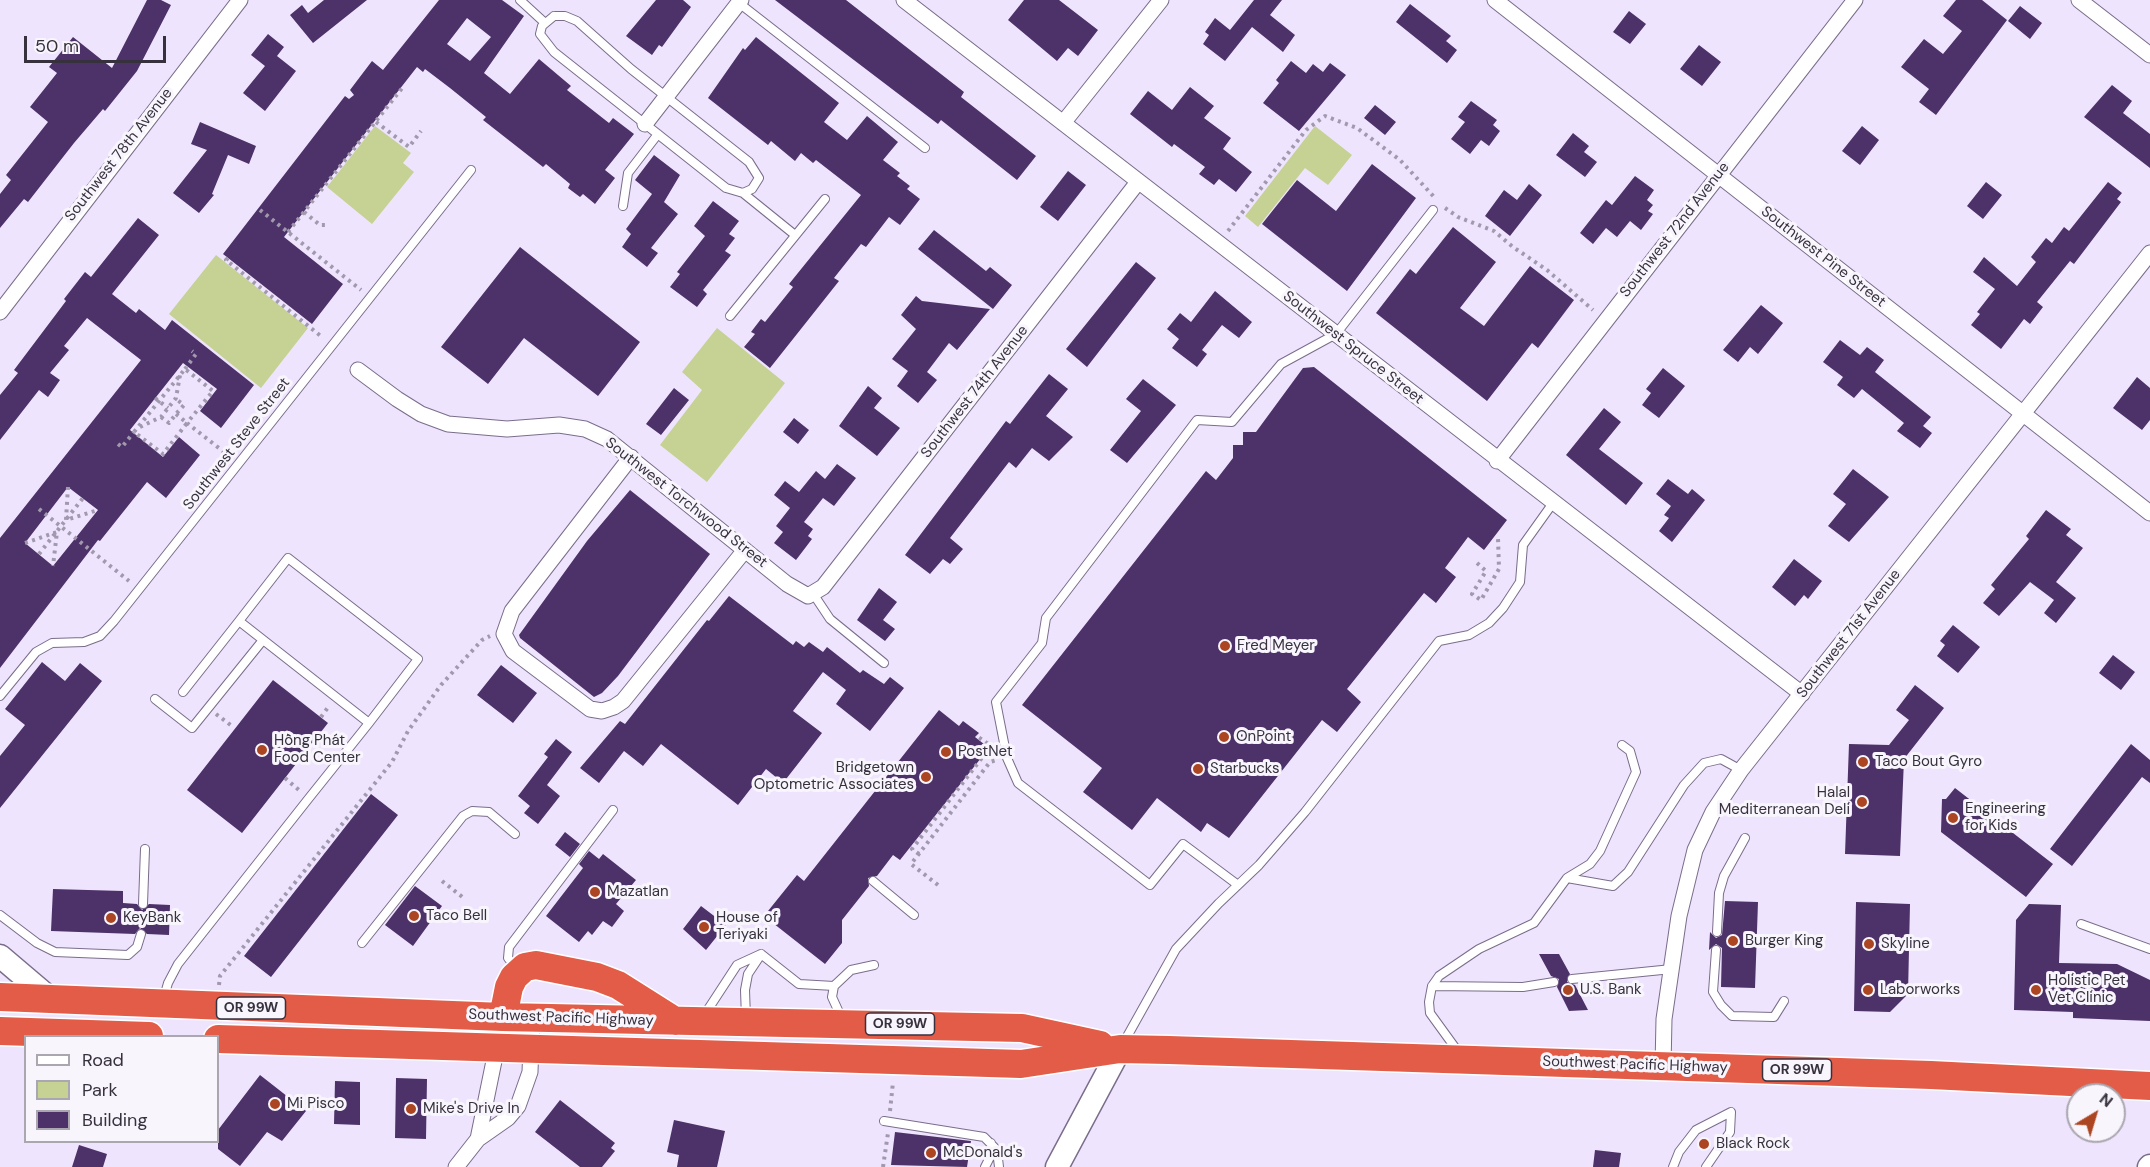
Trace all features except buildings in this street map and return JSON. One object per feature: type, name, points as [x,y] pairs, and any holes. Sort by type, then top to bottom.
[{"type":"highway","points":[[503,1017],[509,987],[519,971],[525,966],[536,965],[597,977],[618,985],[689,1022]]},
{"type":"highway","name":"Southwest Pacific Highway","points":[[0,997],[53,1001],[503,1017],[1022,1028],[1120,1049]]},
{"type":"highway","points":[[0,1031],[119,1035]]},
{"type":"highway","name":"Southwest Pacific Highway","points":[[219,1039],[1021,1064],[1120,1049],[1931,1075],[2150,1086]]},
{"type":"main road","points":[[0,956],[53,1001]]},
{"type":"main road","points":[[1058,1167],[1120,1049]]},
{"type":"street","name":"Southwest 78th Avenue","points":[[0,312],[240,0]]},
{"type":"street","name":"Southwest Spruce Street","points":[[904,0],[1802,694]]},
{"type":"street","points":[[1063,123],[1161,0]]},
{"type":"street","name":"Southwest Pine Street","points":[[1497,0],[2150,513]]},
{"type":"street","name":"Southwest 72nd Avenue","points":[[1497,460],[1717,174],[1855,0]]},
{"type":"street","points":[[2079,0],[2150,55]]},
{"type":"street","points":[[645,123],[738,1]]},
{"type":"street","name":"Southwest 74th Avenue","points":[[811,595],[823,587],[1138,182]]},
{"type":"street","name":"Southwest 71st Avenue","points":[[1663,1066],[1664,1019],[1679,916],[1695,850],[1713,812],[1741,770],[2150,253]]},
{"type":"street","name":"Southwest Torchwood Street","points":[[358,370],[397,399],[422,414],[448,424],[507,429],[559,425],[585,429],[607,439],[787,584],[811,595]]},
{"type":"street","points":[[631,457],[512,611],[505,624],[504,634],[513,651],[590,709],[602,711],[614,707],[623,701],[745,550]]},
{"type":"street","points":[[478,1139],[503,1017]]},
{"type":"street","points":[[456,1167],[478,1139],[508,1118],[518,1106],[527,1084],[532,1050],[532,1017]]},
{"type":"lane","points":[[520,0],[545,23]]},
{"type":"lane","points":[[738,1],[925,148]]},
{"type":"lane","points":[[743,193],[756,184],[757,172],[749,162],[577,21],[566,16],[554,16],[545,23],[540,34],[554,52],[726,188],[743,193],[795,235]]},
{"type":"lane","points":[[623,206],[628,173],[658,134]]},
{"type":"lane","name":"Southwest Steve Street","points":[[0,696],[36,652],[52,644],[84,642],[100,636],[471,170]]},
{"type":"lane","points":[[730,315],[825,199]]},
{"type":"lane","points":[[1238,885],[1183,844],[1150,885],[1018,783],[1007,758],[996,702],[1042,643],[1046,618],[1197,420],[1232,422],[1281,364],[1336,334],[1433,210]]},
{"type":"lane","points":[[1120,1049],[1176,949],[1305,812],[1439,641],[1469,635],[1490,623],[1503,608],[1520,582],[1523,545],[1553,503]]},
{"type":"lane","points":[[162,1005],[168,982],[178,964],[418,659],[288,558],[183,692]]},
{"type":"lane","points":[[811,595],[830,619],[884,663]]},
{"type":"lane","points":[[239,621],[369,723]]},
{"type":"lane","points":[[155,699],[192,728],[263,640]]},
{"type":"lane","points":[[1464,1059],[1430,1013],[1429,1002],[1432,986],[1439,976],[1479,949],[1534,923],[1567,878],[1590,864],[1600,852],[1636,772],[1630,751],[1622,745]]},
{"type":"lane","points":[[1567,878],[1614,886],[1628,872],[1694,772],[1704,763],[1721,759],[1741,770]]},
{"type":"lane","points":[[519,971],[508,958],[509,946],[613,810]]},
{"type":"lane","points":[[362,943],[463,816],[472,811],[489,812],[515,834]]},
{"type":"lane","points":[[1717,932],[1719,893],[1724,876],[1745,838]]},
{"type":"lane","points":[[142,904],[145,849]]},
{"type":"lane","points":[[873,881],[914,915]]},
{"type":"lane","points":[[0,915],[38,944],[55,952],[129,955],[137,947],[141,934]]},
{"type":"lane","points":[[2081,924],[2150,950]]},
{"type":"lane","points":[[1716,950],[1713,992],[1720,1005],[1732,1016],[1774,1017],[1784,1001]]},
{"type":"lane","points":[[761,954],[799,984],[834,986]]},
{"type":"lane","points":[[689,1022],[738,965],[761,954]]},
{"type":"lane","points":[[747,1022],[745,990],[748,974],[761,954]]},
{"type":"lane","points":[[844,1023],[832,997],[834,986],[851,970],[874,965]]},
{"type":"lane","points":[[1572,979],[1672,969]]},
{"type":"lane","points":[[1432,986],[1523,987],[1554,982]]},
{"type":"lane","points":[[1672,1167],[1679,1152],[1696,1130],[1731,1112],[1730,1132],[1706,1167]]},
{"type":"lane","points":[[884,1121],[978,1135],[991,1142],[997,1150],[999,1167]]},
{"type":"lane","points":[[985,1167],[992,1152],[991,1142]]},
{"type":"path","points":[[288,232],[403,87]]},
{"type":"path","points":[[1218,243],[1310,126],[1325,116],[1336,118],[1357,128],[1400,160],[1448,211],[1494,231],[1605,320]]},
{"type":"path","points":[[376,122],[409,147],[421,131]]},
{"type":"path","points":[[260,210],[370,297]]},
{"type":"path","points":[[304,212],[320,225],[328,225]]},
{"type":"path","points":[[228,258],[226,260],[309,327]]},
{"type":"path","points":[[118,444],[122,447],[157,399],[180,375],[196,354],[192,351]]},
{"type":"path","points":[[135,430],[163,454],[213,391],[184,369]]},
{"type":"path","points":[[135,430],[161,417],[176,399],[180,375]]},
{"type":"path","points":[[157,399],[168,408]]},
{"type":"path","points":[[161,417],[169,423],[184,405],[176,399]]},
{"type":"path","points":[[176,414],[239,463]]},
{"type":"path","points":[[66,520],[68,487]]},
{"type":"path","points":[[39,554],[83,498]]},
{"type":"path","points":[[39,509],[139,589]]},
{"type":"path","points":[[66,520],[98,510]]},
{"type":"path","points":[[25,543],[57,532]]},
{"type":"path","points":[[53,566],[57,532]]},
{"type":"path","points":[[1477,563],[1485,571],[1472,594],[1481,600],[1499,569],[1498,538]]},
{"type":"path","points":[[217,1007],[220,976],[392,762],[408,731],[441,686],[482,640],[494,635]]},
{"type":"path","points":[[919,854],[912,849],[991,746],[977,736]]},
{"type":"path","points":[[938,885],[911,864],[990,762],[1007,758]]},
{"type":"path","points":[[285,778],[309,798]]},
{"type":"path","points":[[442,881],[465,899]]},
{"type":"green space","points":[[375,126],[411,153],[403,163],[414,172],[372,224],[327,187]]},
{"type":"green space","points":[[1315,126],[1352,155],[1328,185],[1305,168],[1258,227],[1245,216]]},
{"type":"green space","points":[[216,255],[308,328],[261,388],[169,314]]},
{"type":"green space","points":[[717,328],[785,383],[707,482],[660,445],[702,390],[682,372]]},
{"type":"place","name":"Fred Meyer","points":[[1225,646]]},
{"type":"place","name":"OnPoint","points":[[1224,737]]},
{"type":"place","name":"Hồng Phát Food Center","points":[[262,750]]},
{"type":"place","name":"PostNet","points":[[946,752]]},
{"type":"place","name":"Taco Bout Gyro","points":[[1863,762]]},
{"type":"place","name":"Starbucks","points":[[1198,769]]},
{"type":"place","name":"Bridgetown Optometric Associates","points":[[926,777]]},
{"type":"place","name":"Halal Mediterranean Deli","points":[[1862,802]]},
{"type":"place","name":"Engineering for Kids","points":[[1953,818]]},
{"type":"place","name":"Mazatlan","points":[[595,892]]},
{"type":"place","name":"Taco Bell","points":[[414,916]]},
{"type":"place","name":"KeyBank","points":[[111,918]]},
{"type":"place","name":"House of Teriyaki","points":[[704,927]]},
{"type":"place","name":"Burger King","points":[[1733,941]]},
{"type":"place","name":"Skyline","points":[[1869,944]]},
{"type":"place","name":"U.S. Bank","points":[[1568,990]]},
{"type":"place","name":"Laborworks","points":[[1868,990]]},
{"type":"place","name":"Holistic Pet Vet Clinic","points":[[2036,990]]},
{"type":"place","name":"Mi Pisco","points":[[275,1104]]},
{"type":"place","name":"Mike's Drive In","points":[[411,1109]]},
{"type":"place","name":"Black Rock","points":[[1704,1144]]},
{"type":"place","name":"McDonald's","points":[[931,1153]]}]
